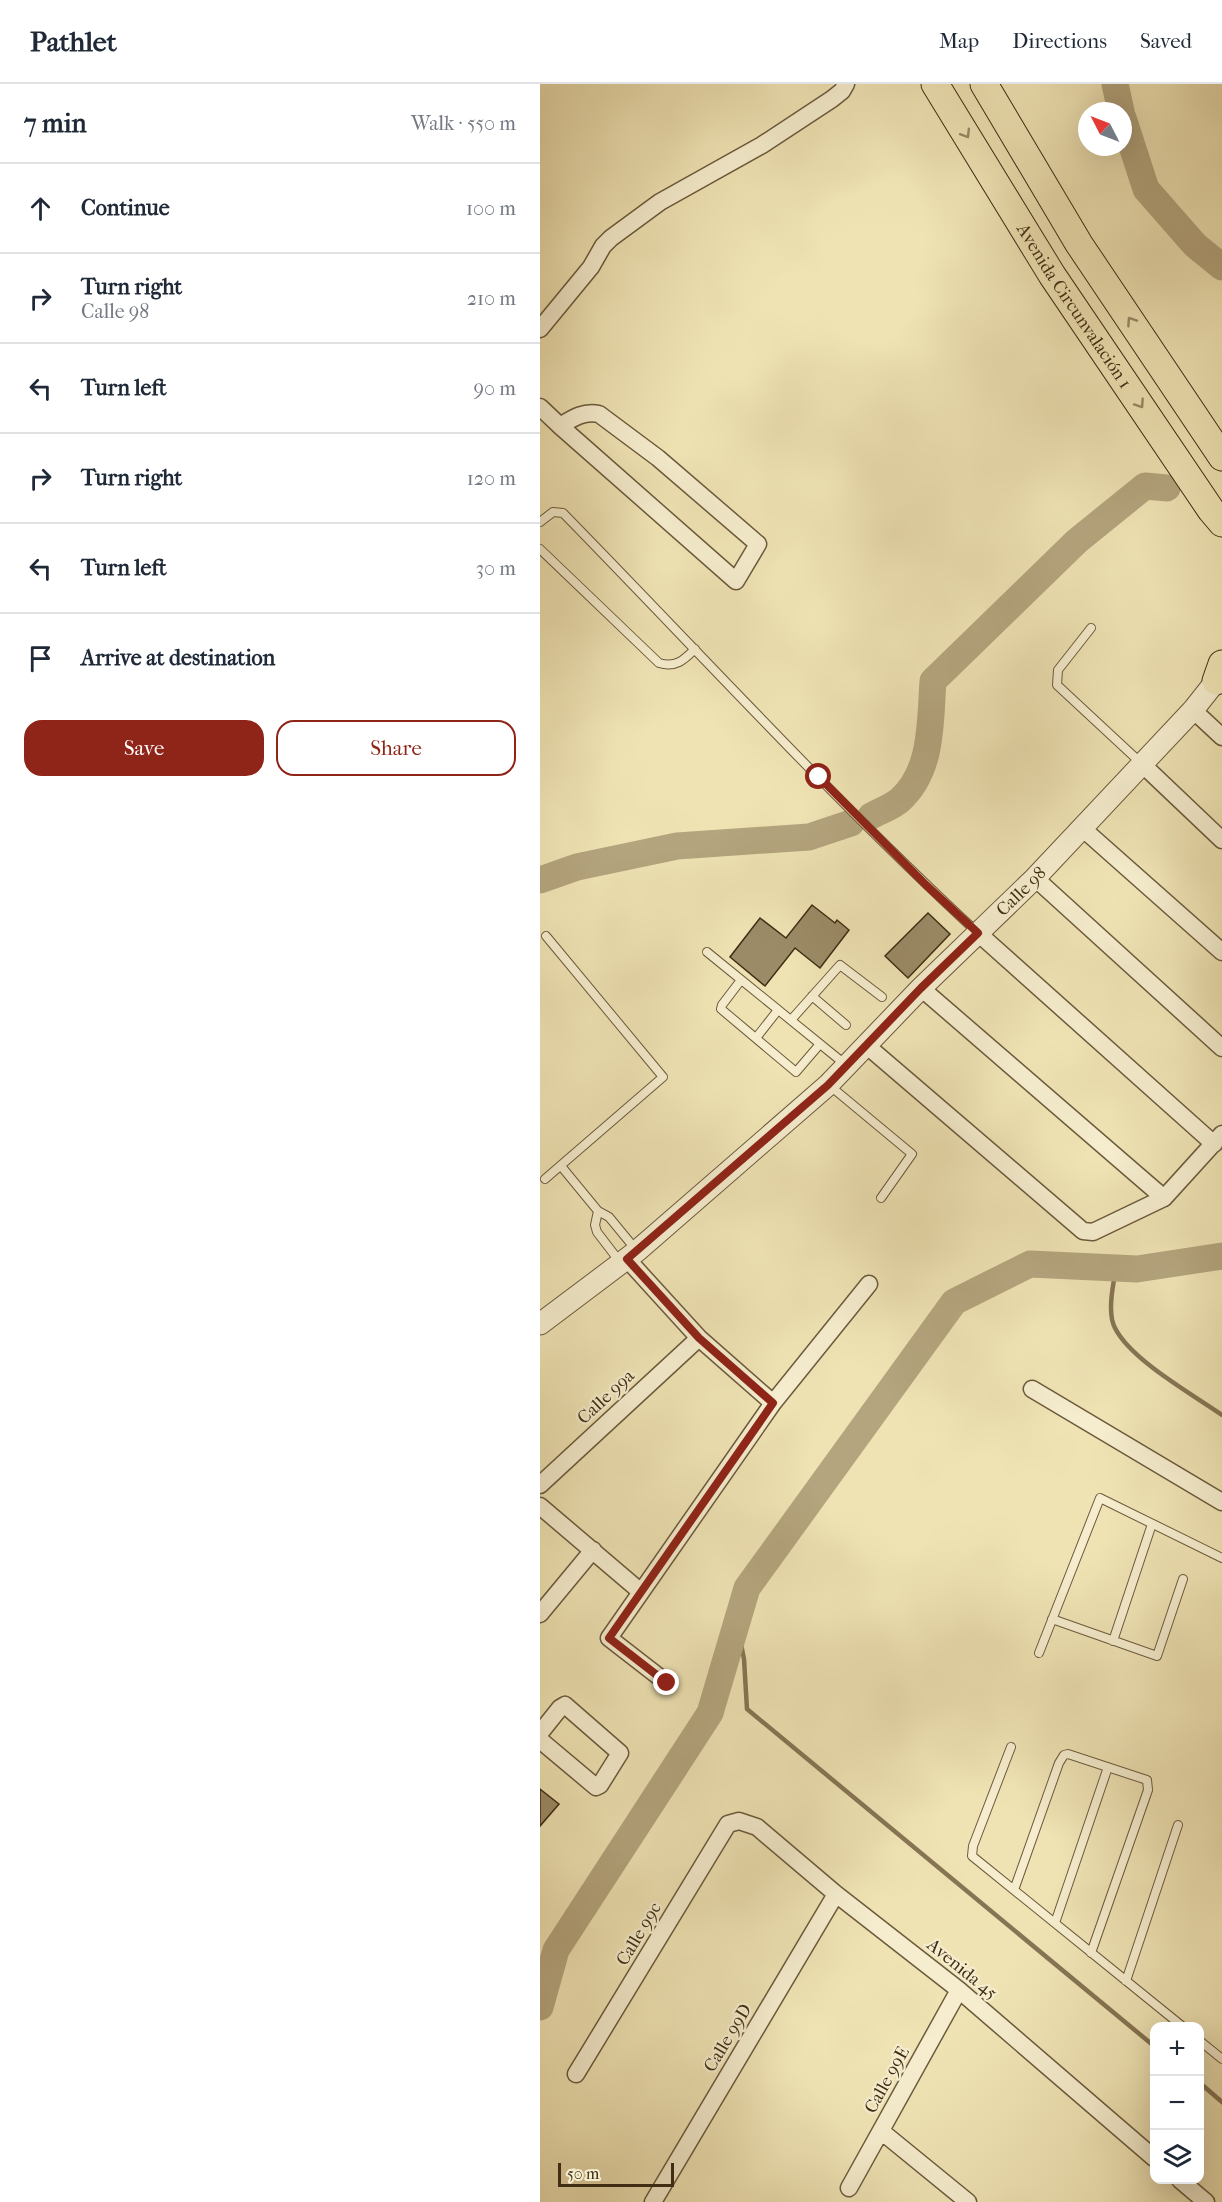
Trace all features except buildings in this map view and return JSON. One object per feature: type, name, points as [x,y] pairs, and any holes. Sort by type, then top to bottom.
[{"type":"main road","name":"Avenida Circunvalación 1","points":[[935,84],[1052,275],[1217,516],[1222,542]]},
{"type":"main road","name":"Avenida Circunvalación 1","points":[[984,84],[1079,244],[1221,453]]},
{"type":"street","points":[[540,330],[591,267],[603,246],[611,238],[660,202],[762,145],[832,99],[842,91],[846,84]]},
{"type":"street","points":[[540,407],[560,426],[609,470],[736,581],[758,544],[658,458],[599,414],[589,412],[580,414],[560,426]]},
{"type":"street","name":"Calle 98","points":[[540,1324],[628,1258],[828,1085],[921,988],[1035,878],[1193,710],[1220,673]]},
{"type":"street","points":[[1193,710],[1222,737]]},
{"type":"street","points":[[1142,764],[1222,840]]},
{"type":"street","points":[[1081,827],[1222,952]]},
{"type":"street","points":[[1035,878],[1222,1048]]},
{"type":"street","points":[[866,1045],[1083,1231],[1093,1232],[1164,1198],[1218,1139],[978,933]]},
{"type":"street","points":[[921,988],[1164,1198]]},
{"type":"street","points":[[628,1258],[699,1338],[773,1403]]},
{"type":"street","points":[[667,1683],[609,1638],[773,1403],[869,1284]]},
{"type":"street","name":"Calle 99a","points":[[540,1485],[699,1338]]},
{"type":"street","points":[[1032,1389],[1222,1502]]},
{"type":"street","points":[[540,1506],[641,1592]]},
{"type":"street","points":[[540,1614],[593,1550]]},
{"type":"street","points":[[540,1733],[565,1704],[620,1753],[600,1785],[596,1787],[540,1740]]},
{"type":"street","name":"Avenida 45","points":[[739,1821],[758,1827],[836,1894],[959,1990],[1150,2154]]},
{"type":"street","name":"Calle 99c","points":[[576,2074],[728,1824],[739,1821]]},
{"type":"street","name":"Calle 99D","points":[[653,2202],[836,1894]]},
{"type":"street","name":"Calle 99E","points":[[849,2188],[959,1990]]},
{"type":"street","points":[[881,2131],[968,2202]]},
{"type":"street","points":[[1185,2184],[1206,2202]]},
{"type":"lane","points":[[540,522],[553,512],[562,513],[840,799],[978,933]]},
{"type":"lane","points":[[540,549],[659,663],[668,666],[676,664],[695,649]]},
{"type":"lane","points":[[1091,628],[1058,670],[1057,685],[1142,764]]},
{"type":"lane","points":[[545,1179],[663,1077],[546,936]]},
{"type":"lane","points":[[707,952],[846,1066]]},
{"type":"lane","points":[[791,1020],[840,965],[882,997]]},
{"type":"lane","points":[[741,980],[721,1008],[796,1072],[820,1044]]},
{"type":"lane","points":[[812,996],[846,1025]]},
{"type":"lane","points":[[756,1038],[778,1010]]},
{"type":"lane","points":[[828,1085],[912,1154],[881,1198]]},
{"type":"lane","points":[[561,1166],[598,1211],[609,1217],[628,1258]]},
{"type":"lane","points":[[598,1211],[595,1225],[597,1232],[628,1258]]},
{"type":"lane","points":[[1039,1653],[1100,1498],[1222,1558]]},
{"type":"lane","points":[[1113,1641],[1152,1524]]},
{"type":"lane","points":[[1052,1619],[1157,1656],[1183,1579]]},
{"type":"lane","points":[[1011,1747],[972,1857],[1177,2022]]},
{"type":"lane","points":[[1014,1890],[1061,1759],[1068,1754],[1147,1780],[1149,1787],[1091,1953]]},
{"type":"lane","points":[[1055,1923],[1108,1767]]},
{"type":"lane","points":[[1126,1982],[1178,1825]]},
{"type":"lane","points":[[1204,2044],[1222,2059]]},
{"type":"waterway","points":[[1115,84],[1119,102]]},
{"type":"waterway","points":[[1132,146],[1146,189],[1195,245],[1222,267]]},
{"type":"waterway","points":[[871,816],[900,800],[919,775],[928,745],[933,681],[1077,541],[1145,486],[1167,488]]},
{"type":"waterway","points":[[540,880],[577,867],[677,846],[809,837],[851,823]]},
{"type":"waterway","points":[[540,2007],[556,1950],[710,1713],[747,1588],[954,1302],[1030,1264],[1137,1269],[1222,1256]]},
{"type":"waterway","points":[[1116,1269],[1111,1315],[1115,1328],[1123,1340],[1163,1376],[1222,1415]]},
{"type":"waterway","points":[[737,1624],[744,1659],[747,1709],[1150,2043]]},
{"type":"waterway","points":[[1204,2086],[1222,2102]]},
{"type":"route","points":[[667,1683],[609,1638],[773,1403],[699,1338],[627,1259],[828,1085],[921,988],[978,933],[926,885],[819,777]]}]
